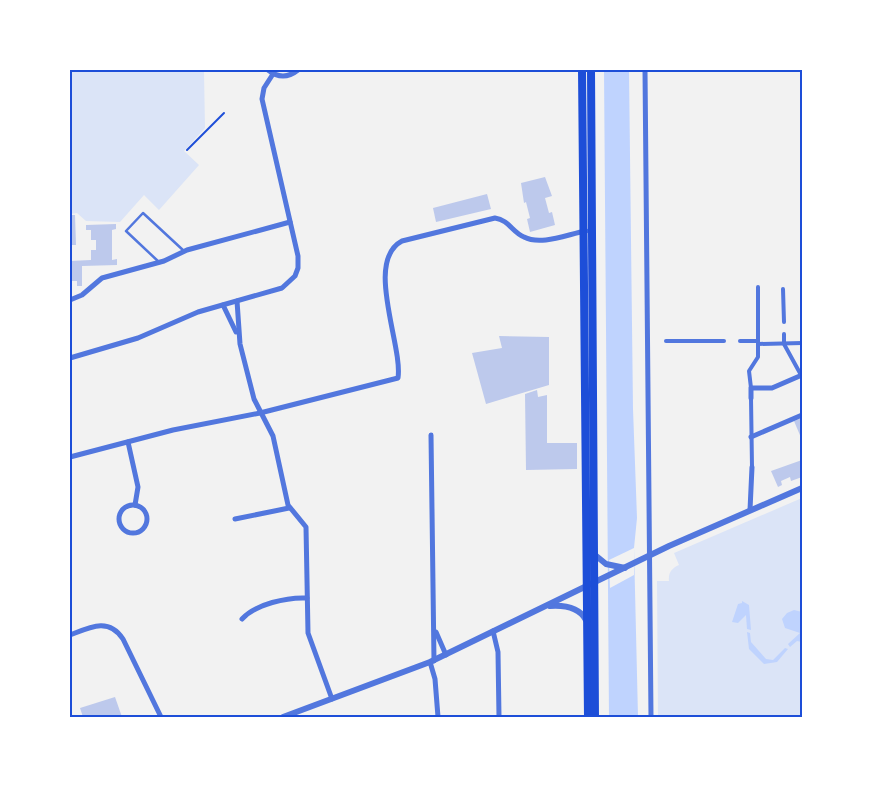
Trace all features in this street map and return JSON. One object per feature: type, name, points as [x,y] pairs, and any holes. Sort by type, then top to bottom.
[{"type":"main road","points":[[582,70],[588,717]]},
{"type":"main road","points":[[591,70],[595,717]]},
{"type":"street","points":[[268,70],[273,74],[284,76],[303,70]]},
{"type":"street","points":[[645,70],[648,557],[651,717]]},
{"type":"street","points":[[70,358],[132,340],[198,312],[279,289],[293,279],[298,268],[299,259],[262,99],[264,88],[273,74]]},
{"type":"street","points":[[70,457],[181,428],[260,413],[398,378],[399,361],[388,310],[386,263],[390,251],[399,243],[495,218],[507,222],[519,235],[532,240],[593,230]]},
{"type":"street","points":[[70,300],[82,295],[102,278],[160,263],[184,251],[290,222]]},
{"type":"street","points":[[750,510],[752,467],[749,371],[758,359],[758,287]]},
{"type":"street","points":[[783,289],[784,322]]},
{"type":"street","points":[[236,301],[240,344]]},
{"type":"street","points":[[224,305],[240,344],[260,413],[273,436],[289,508],[302,520],[306,527],[308,633],[332,699]]},
{"type":"street","points":[[750,388],[772,388],[802,375],[784,344],[784,334]]},
{"type":"street","points":[[666,341],[724,341]]},
{"type":"street","points":[[740,341],[784,344],[802,343]]},
{"type":"street","points":[[751,437],[802,415]]},
{"type":"street","points":[[431,435],[435,629],[432,662],[438,717]]},
{"type":"street","points":[[128,442],[138,487],[135,505]]},
{"type":"street","points":[[283,717],[296,715],[332,699],[432,662],[648,557],[802,488]]},
{"type":"street","points":[[135,505],[144,511],[146,521],[142,530],[132,533],[122,528],[119,518],[124,508],[135,505]]},
{"type":"street","points":[[235,519],[289,508]]},
{"type":"street","points":[[594,555],[606,564],[626,568]]},
{"type":"street","points":[[242,619],[256,609],[297,598],[307,598]]},
{"type":"street","points":[[547,606],[571,607],[581,613],[586,620]]},
{"type":"street","points":[[70,635],[101,625],[109,626],[117,631],[161,717]]},
{"type":"street","points":[[435,629],[446,655]]},
{"type":"street","points":[[493,631],[498,652],[499,717]]},
{"type":"lane","points":[[160,263],[126,231],[143,213],[184,251]]},
{"type":"path","points":[[187,150],[224,113]]},
{"type":"shaded area","points":[[70,70],[230,70],[204,72],[205,128],[184,151],[199,165],[159,210],[144,195],[120,222],[86,221],[77,213],[70,214]]},
{"type":"shaded area","points":[[802,498],[802,717],[658,717],[657,581],[669,581],[671,571],[679,565],[674,553]]},
{"type":"water","points":[[604,70],[629,70],[633,409],[637,518],[634,548],[638,717],[609,717]]},
{"type":"water","points":[[742,601],[749,605],[751,630],[747,629],[746,615],[738,623],[732,622],[738,604],[742,603]]},
{"type":"water","points":[[794,610],[802,612],[802,642],[797,641],[790,647],[788,644],[800,633],[785,628],[782,619],[787,613]]},
{"type":"water","points":[[747,632],[750,633],[751,642],[766,659],[773,660],[785,648],[788,649],[777,662],[764,664],[749,649]]},
{"type":"pier","points":[[634,548],[634,575],[610,588],[609,560]]},
{"type":"building","points":[[545,177],[552,196],[545,198],[549,213],[552,212],[555,225],[530,232],[527,219],[530,218],[526,202],[524,203],[521,183]]},
{"type":"building","points":[[487,194],[491,209],[436,222],[433,208]]},
{"type":"building","points":[[70,215],[75,215],[76,245],[71,245]]},
{"type":"building","points":[[116,224],[116,229],[112,230],[112,260],[117,259],[117,265],[82,266],[82,286],[77,286],[77,281],[70,281],[70,261],[91,260],[91,250],[96,250],[96,240],[91,240],[91,230],[86,230],[86,225]]},
{"type":"building","points":[[499,336],[549,337],[549,385],[486,404],[472,353],[502,348]]},
{"type":"building","points":[[537,390],[538,397],[547,395],[547,443],[577,443],[577,469],[526,470],[525,394]]},
{"type":"building","points":[[802,418],[802,440],[794,421]]},
{"type":"building","points":[[802,460],[802,471],[800,472],[802,477],[791,481],[790,477],[781,481],[782,485],[778,487],[771,471]]},
{"type":"building","points":[[115,697],[122,717],[83,717],[80,708]]}]
